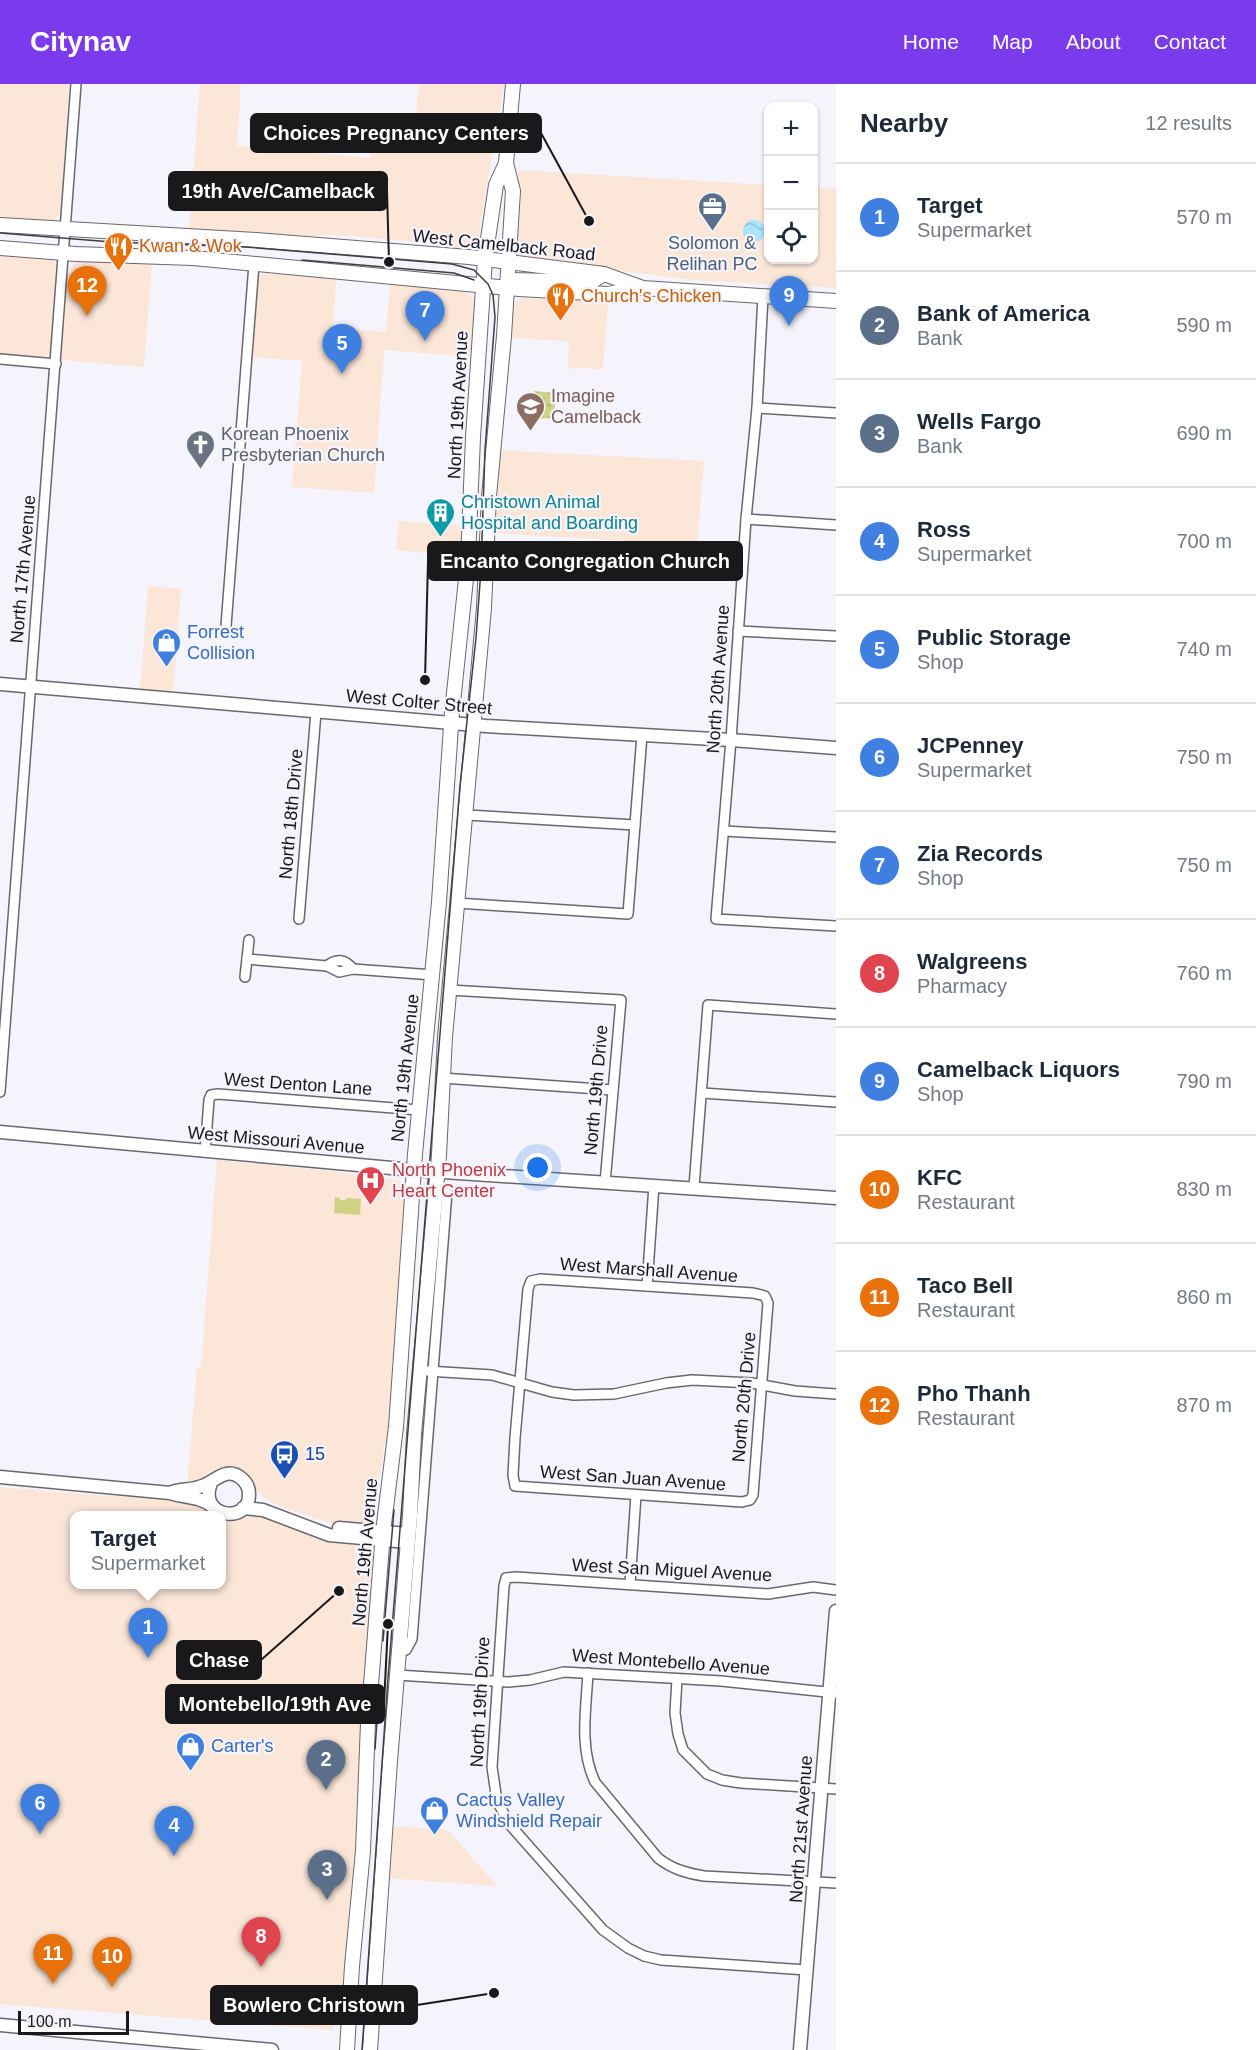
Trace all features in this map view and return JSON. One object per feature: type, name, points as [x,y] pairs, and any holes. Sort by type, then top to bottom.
[{"type":"main road","name":"North 19th Avenue","points":[[370,2050],[419,1371],[437,1171],[442,1078],[486,590],[489,496],[502,286],[513,191],[506,163],[513,84]]},
{"type":"main road","name":"North 19th Avenue","points":[[502,286],[485,259],[496,185],[506,163]]},
{"type":"main road","name":"West Camelback Road","points":[[0,225],[256,240],[485,259],[604,274],[643,288]]},
{"type":"main road","name":"West Camelback Road","points":[[0,248],[193,258],[608,294],[643,288],[836,301]]},
{"type":"main road","points":[[502,286],[591,282],[604,274]]},
{"type":"main road","name":"North 19th Avenue","points":[[347,2050],[363,1851],[368,1723],[383,1536],[400,1380],[413,1170],[433,975],[451,723],[468,560],[473,437],[483,301],[502,286]]},
{"type":"street","name":"North 17th Avenue","points":[[0,1092],[2,1021],[56,364],[76,84]]},
{"type":"street","points":[[226,626],[254,264]]},
{"type":"street","name":"North 20th Avenue","points":[[763,297],[757,408],[746,519],[716,919],[836,926]]},
{"type":"street","points":[[0,359],[56,364]]},
{"type":"street","points":[[757,408],[836,413]]},
{"type":"street","points":[[746,519],[836,525]]},
{"type":"street","points":[[738,631],[836,636]]},
{"type":"street","name":"West Colter Street","points":[[0,684],[475,725],[836,748]]},
{"type":"street","name":"North 18th Drive","points":[[299,918],[316,712]]},
{"type":"street","points":[[457,903],[628,914],[642,735]]},
{"type":"street","points":[[467,815],[635,825]]},
{"type":"street","points":[[724,831],[836,837]]},
{"type":"street","points":[[245,977],[249,940]]},
{"type":"street","points":[[247,959],[327,966],[339,960],[349,964],[353,969],[433,975]]},
{"type":"street","name":"North 19th Drive","points":[[449,990],[621,1000],[604,1183]]},
{"type":"street","points":[[694,1187],[708,1005],[836,1014]]},
{"type":"street","points":[[442,1078],[613,1090]]},
{"type":"street","points":[[702,1093],[836,1102]]},
{"type":"street","name":"West Denton Lane","points":[[205,1152],[208,1100],[211,1095],[419,1110]]},
{"type":"street","name":"West Missouri Avenue","points":[[0,1132],[413,1170],[836,1198]]},
{"type":"street","points":[[647,1286],[654,1185]]},
{"type":"street","name":"North 19th Avenue","points":[[399,1651],[406,1650],[412,1639],[447,1192]]},
{"type":"street","name":"West Marshall Avenue","points":[[520,1382],[528,1289],[531,1281],[647,1286],[753,1293],[765,1296]]},
{"type":"street","name":"North 20th Drive","points":[[750,1500],[753,1495],[762,1385],[768,1303],[765,1296]]},
{"type":"street","points":[[419,1371],[492,1374],[552,1392],[590,1396],[692,1380],[836,1394]]},
{"type":"street","name":"West San Juan Avenue","points":[[520,1382],[513,1475],[515,1486],[742,1502],[750,1500]]},
{"type":"street","points":[[212,1506],[208,1495],[215,1479],[226,1473],[238,1476],[245,1481],[249,1498],[243,1509],[226,1514]]},
{"type":"street","points":[[0,1478],[170,1493],[202,1499],[219,1511]]},
{"type":"street","points":[[170,1493],[211,1484]]},
{"type":"street","points":[[249,1491],[266,1503],[328,1526],[383,1536]]},
{"type":"street","points":[[630,1584],[636,1495]]},
{"type":"street","points":[[243,1509],[263,1510],[329,1534],[408,1538]]},
{"type":"street","name":"North 19th Drive","points":[[506,1578],[492,1767],[498,1801],[510,1825],[603,1930],[628,1948],[644,1956],[661,1960],[807,1970]]},
{"type":"street","name":"West San Miguel Avenue","points":[[506,1578],[768,1594],[813,1587],[836,1590]]},
{"type":"street","name":"North 21st Avenue","points":[[800,2050],[822,1789],[833,1692],[836,1611]]},
{"type":"street","name":"West Montebello Avenue","points":[[397,1675],[497,1681],[530,1680],[564,1671],[833,1692]]},
{"type":"street","points":[[588,1673],[585,1743],[589,1769],[595,1782],[658,1858],[670,1867],[704,1876],[836,1883]]},
{"type":"street","points":[[677,1679],[675,1713],[683,1750],[707,1774],[722,1780],[836,1789]]},
{"type":"street","points":[[0,2025],[208,2047],[272,2050]]},
{"type":"shaded area","points":[[0,84],[69,84],[61,209],[55,220],[49,222],[0,220]]},
{"type":"shaded area","points":[[200,84],[241,84],[237,146],[370,158],[372,124],[415,127],[419,84],[504,84],[477,244],[472,251],[465,252],[431,243],[351,236],[321,235],[300,238],[189,230]]},
{"type":"shaded area","points":[[518,170],[764,185],[764,264],[818,264],[818,188],[836,189],[836,288],[693,280],[520,258],[515,254],[513,247],[521,201],[517,185]]},
{"type":"shaded area","points":[[0,255],[50,259],[56,265],[50,353],[46,357],[0,354]]},
{"type":"shaded area","points":[[78,262],[152,262],[144,367],[61,360],[68,273],[73,264]]},
{"type":"shaded area","points":[[263,273],[336,279],[333,328],[386,332],[390,284],[463,291],[476,301],[474,357],[384,350],[374,493],[292,487],[302,361],[251,357],[257,278]]},
{"type":"shaded area","points":[[521,298],[570,301],[583,298],[608,300],[603,369],[568,368],[569,341],[509,338],[513,305]]},
{"type":"shaded area","points":[[495,450],[704,461],[697,545],[493,533]]},
{"type":"shaded area","points":[[399,521],[465,526],[463,556],[396,550]]},
{"type":"shaded area","points":[[148,586],[181,589],[173,694],[140,691]]},
{"type":"shaded area","points":[[217,1160],[399,1180],[406,1190],[390,1425],[384,1447],[374,1518],[365,1525],[345,1527],[276,1505],[261,1495],[238,1471],[187,1486],[197,1367],[201,1367]]},
{"type":"shaded area","points":[[0,1487],[92,1495],[190,1499],[209,1511],[70,1511],[70,1589],[226,1589],[226,1514],[245,1516],[266,1514],[378,1545],[360,1852],[339,2021],[332,2030],[0,2004]]},
{"type":"shaded area","points":[[389,1826],[448,1830],[497,1886],[386,1878]]},
{"type":"green space","points":[[534,391],[556,393],[554,418],[532,419]]},
{"type":"green space","points":[[335,1197],[340,1200],[361,1199],[360,1215],[334,1213]]},
{"type":"water","points":[[754,220],[762,223],[764,235],[762,239],[754,242],[746,239],[743,231],[746,223]]},
{"type":"tram line","points":[[0,233],[112,242],[246,247],[452,264],[474,270],[488,284],[493,295],[495,317],[485,450],[476,638],[460,786],[388,1678],[362,2050]]},
{"type":"tram line","points":[[302,260],[454,273],[474,280]]},
{"type":"tram line","points":[[383,1641],[394,1510]]},
{"type":"tram line","points":[[375,1749],[379,1692]]},
{"type":"place","name":"Choices Pregnancy Centers","points":[[589,221]]},
{"type":"place","name":"Solomon & Relihan PC","points":[[712,232]]},
{"type":"place","name":"19th Ave/Camelback","points":[[389,262]]},
{"type":"place","name":"Kwan & Wok","points":[[118,272]]},
{"type":"place","name":"Pho Thanh","points":[[87,316]]},
{"type":"place","name":"Church's Chicken","points":[[560,322]]},
{"type":"place","name":"Camelback Liquors","points":[[789,326]]},
{"type":"place","name":"Zia Records","points":[[425,341]]},
{"type":"place","name":"Public Storage","points":[[342,374]]},
{"type":"place","name":"Imagine Camelback","points":[[530,432]]},
{"type":"place","name":"Korean Phoenix Presbyterian Church","points":[[200,470]]},
{"type":"place","name":"Christown Animal Hospital and Boarding","points":[[440,538]]},
{"type":"place","name":"Forrest Collision","points":[[166,668]]},
{"type":"place","name":"Encanto Congregation Church","points":[[425,680]]},
{"type":"place","name":"North Phoenix Heart Center","points":[[371,1206]]},
{"type":"place","name":"15","points":[[284,1480]]},
{"type":"place","name":"Chase","points":[[339,1591]]},
{"type":"place","name":"Montebello/19th Ave","points":[[388,1624]]},
{"type":"place","name":"Target","points":[[148,1658]]},
{"type":"place","name":"Carter's","points":[[190,1772]]},
{"type":"place","name":"Bank of America","points":[[326,1790]]},
{"type":"place","name":"JCPenney","points":[[40,1834]]},
{"type":"place","name":"Cactus Valley Windshield Repair","points":[[435,1836]]},
{"type":"place","name":"Ross","points":[[174,1856]]},
{"type":"place","name":"Wells Fargo","points":[[327,1900]]},
{"type":"place","name":"Walgreens","points":[[261,1967]]},
{"type":"place","name":"Taco Bell","points":[[53,1984]]},
{"type":"place","name":"KFC","points":[[112,1987]]},
{"type":"place","name":"Bowlero Christown","points":[[494,1993]]}]
